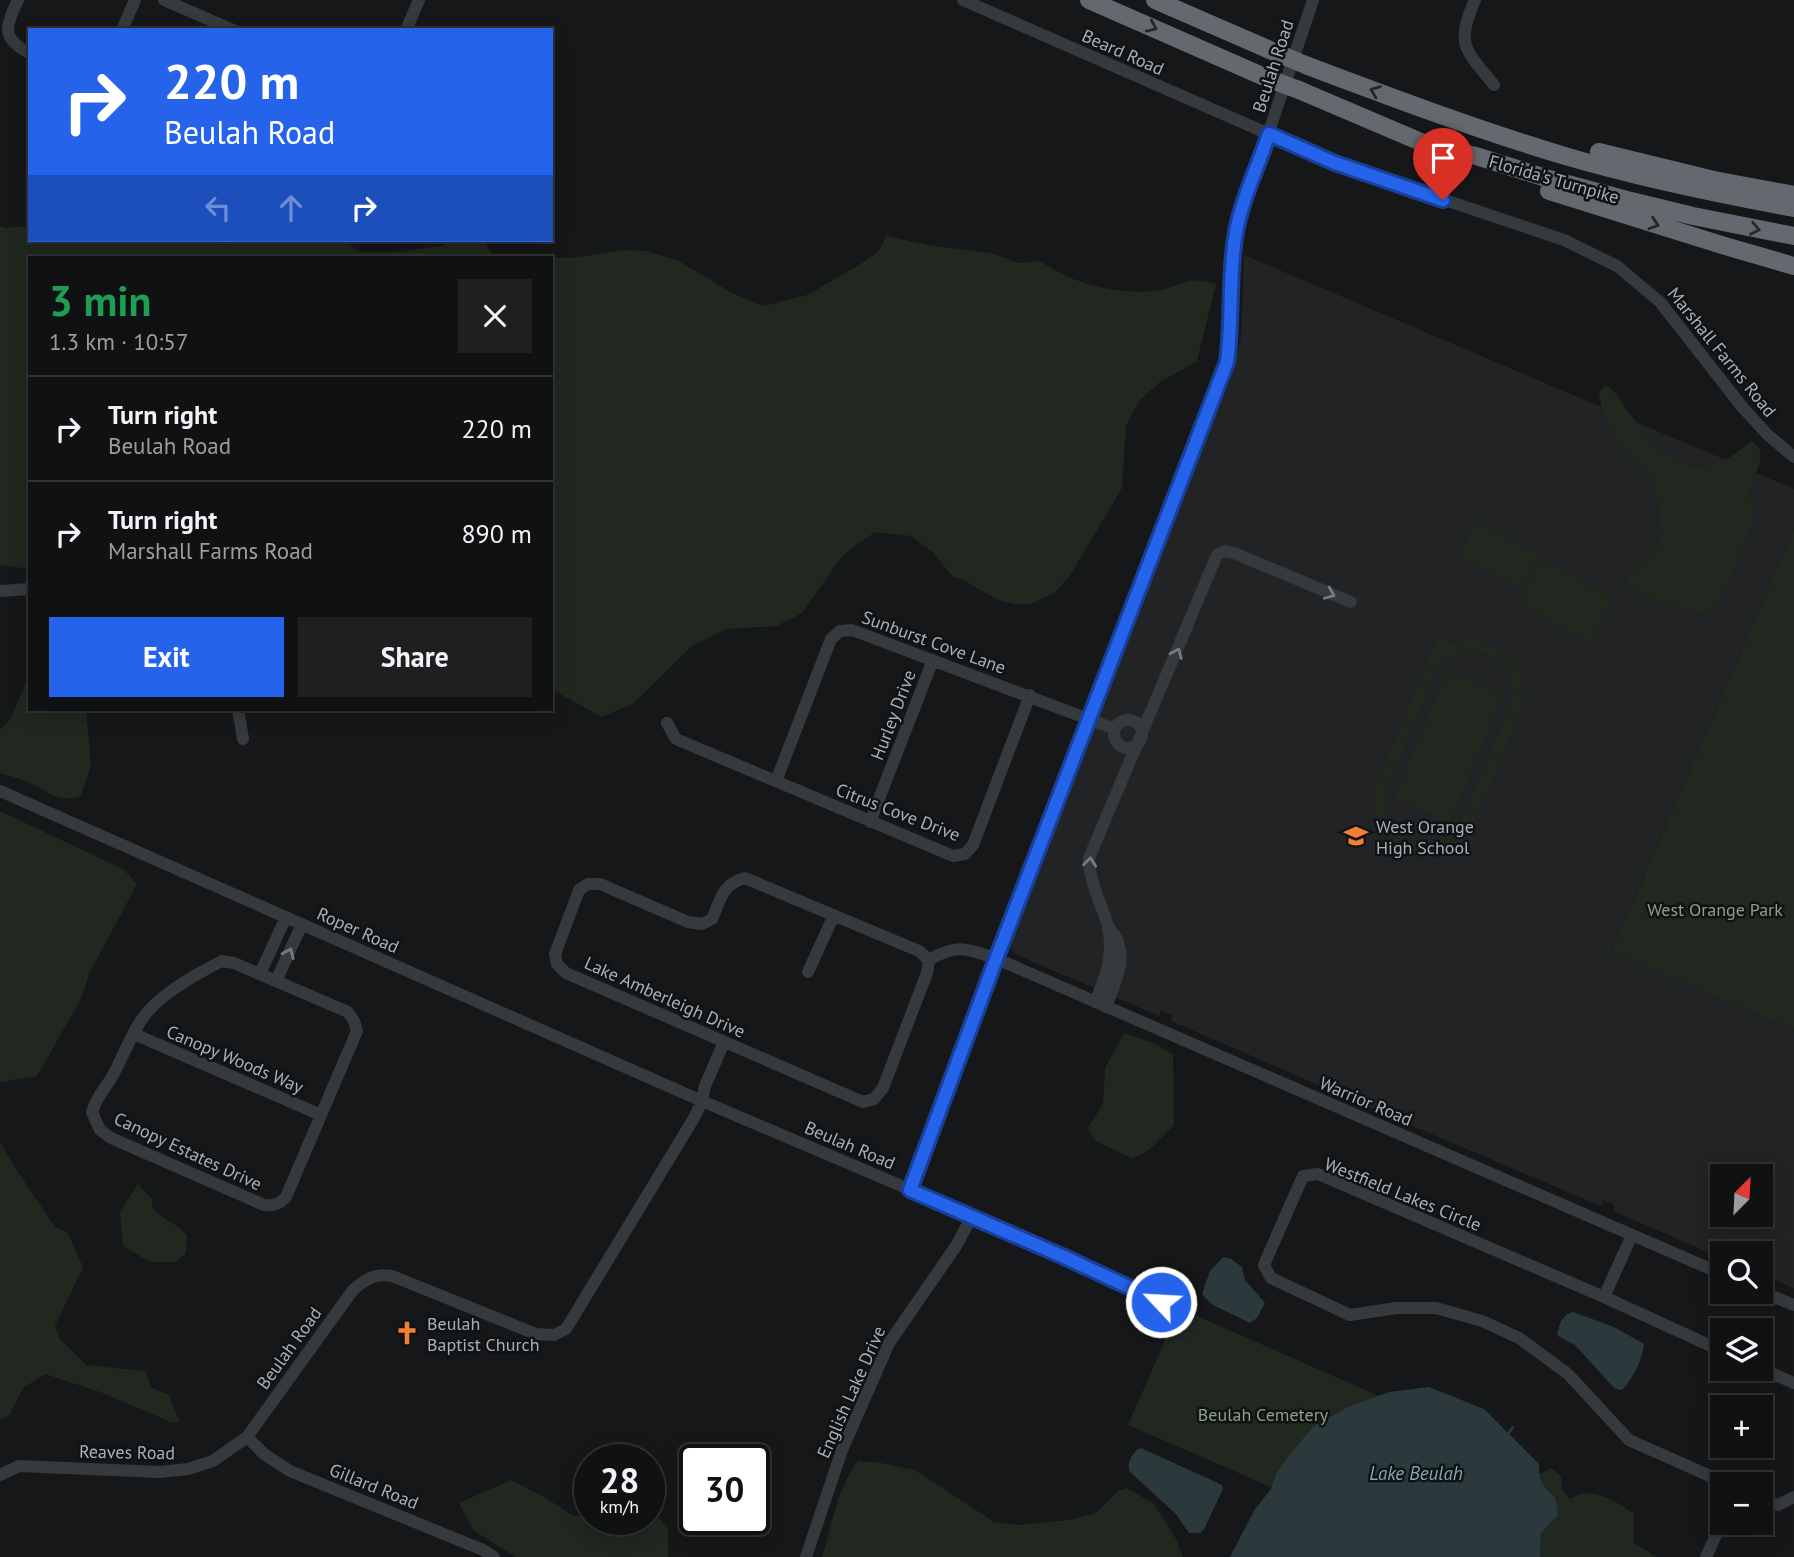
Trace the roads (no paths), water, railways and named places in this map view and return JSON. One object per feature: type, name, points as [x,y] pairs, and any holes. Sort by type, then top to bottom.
[{"type":"highway","name":"Florida's Turnpike","points":[[1089,0],[1428,145],[1476,156],[1627,200],[1794,236]]},
{"type":"highway","name":"Florida's Turnpike","points":[[1155,0],[1308,66],[1422,109],[1566,156],[1709,192],[1794,208]]},
{"type":"highway","points":[[1422,109],[1510,128],[1714,180],[1794,195]]},
{"type":"highway","points":[[1428,145],[1481,170],[1794,266]]},
{"type":"street","points":[[18,0],[7,24],[7,33],[9,40],[16,47],[28,52]]},
{"type":"street","points":[[123,28],[135,0]]},
{"type":"street","points":[[164,0],[228,28]]},
{"type":"street","points":[[407,28],[419,0]]},
{"type":"street","name":"Beard Road","points":[[963,0],[1269,134]]},
{"type":"street","name":"Beulah Road","points":[[247,1437],[353,1290],[366,1278],[376,1275],[392,1276],[536,1334],[554,1335],[566,1329],[702,1101],[910,1190],[996,959],[1227,362],[1232,329],[1232,259],[1236,230],[1313,0]]},
{"type":"street","points":[[1475,0],[1465,22],[1464,43],[1467,52],[1494,85]]},
{"type":"street","name":"Marshall Farms Road","points":[[1269,134],[1382,180],[1564,240],[1617,266],[1660,302],[1743,408],[1768,435],[1794,457]]},
{"type":"street","points":[[1101,1004],[1110,962],[1108,927],[1089,873],[1089,858],[1217,555],[1221,552],[1234,553],[1351,602]]},
{"type":"street","points":[[0,591],[28,589]]},
{"type":"street","name":"Sunburst Cove Lane","points":[[776,781],[831,639],[840,631],[852,630],[1115,729]]},
{"type":"street","name":"Hurley Drive","points":[[870,822],[933,660]]},
{"type":"street","name":"Citrus Cove Drive","points":[[667,723],[676,739],[953,856],[965,854],[973,845],[1030,695]]},
{"type":"street","points":[[238,711],[243,739]]},
{"type":"street","points":[[1123,721],[1133,721],[1141,729],[1141,739],[1133,747],[1123,747],[1115,739],[1115,729],[1123,721]]},
{"type":"street","name":"Roper Road","points":[[0,792],[702,1101]]},
{"type":"street","name":"Lake Amberleigh Drive","points":[[745,878],[834,915],[919,951],[929,960],[928,973],[883,1088],[874,1099],[863,1102],[566,973],[556,964],[555,954],[579,890],[588,884],[600,884],[688,922],[702,924],[712,919],[726,888],[734,881],[745,878]]},
{"type":"street","points":[[808,972],[834,915]]},
{"type":"street","points":[[260,974],[286,917]]},
{"type":"street","points":[[276,981],[302,924]]},
{"type":"street","points":[[929,960],[942,952],[957,948],[969,949],[996,959]]},
{"type":"street","name":"Warrior Road","points":[[996,959],[1710,1269]]},
{"type":"street","name":"Canopy Estates Drive","points":[[222,961],[234,962],[260,974],[348,1013],[357,1031],[286,1197],[280,1204],[272,1206],[264,1205],[111,1138],[100,1130],[92,1112],[150,1009],[222,961]]},
{"type":"street","name":"Canopy Woods Way","points":[[134,1034],[321,1115]]},
{"type":"street","points":[[702,1101],[705,1086],[724,1042]]},
{"type":"street","name":"Westfield Lakes Circle","points":[[1710,1346],[1318,1174],[1303,1176],[1264,1265],[1271,1278],[1350,1314],[1396,1308],[1436,1308],[1482,1321],[1519,1338],[1568,1374],[1629,1440],[1710,1476]]},
{"type":"street","points":[[910,1190],[1184,1313]]},
{"type":"street","name":"English Lake Drive","points":[[806,1557],[842,1450],[889,1343],[957,1246],[972,1216]]},
{"type":"street","points":[[1604,1297],[1632,1235]]},
{"type":"street","points":[[1773,1297],[1794,1306]]},
{"type":"street","points":[[1773,1374],[1794,1383]]},
{"type":"street","name":"Reaves Road","points":[[0,1475],[19,1466],[159,1472],[188,1469],[213,1461],[247,1437]]},
{"type":"street","name":"Gillard Road","points":[[247,1437],[264,1454],[290,1471],[483,1550],[494,1557]]},
{"type":"street","points":[[1773,1503],[1778,1505],[1794,1497]]},
{"type":"street","points":[[1706,1557],[1716,1535]]},
{"type":"water","points":[[1223,1257],[1242,1267],[1245,1280],[1265,1303],[1257,1318],[1250,1323],[1211,1304],[1202,1294],[1210,1271]]},
{"type":"water","points":[[1573,1312],[1614,1327],[1644,1344],[1636,1369],[1622,1390],[1615,1389],[1575,1345],[1558,1336],[1561,1321]]},
{"type":"water","name":"Lake Beulah","points":[[1429,1387],[1484,1409],[1539,1464],[1540,1479],[1555,1497],[1558,1515],[1541,1533],[1540,1557],[1230,1557],[1255,1509],[1271,1489],[1277,1472],[1314,1426],[1348,1407],[1389,1392]]},
{"type":"water","points":[[1141,1448],[1222,1485],[1223,1489],[1200,1533],[1189,1533],[1176,1514],[1130,1472],[1131,1458]]},
{"type":"waterway","points":[[1508,1434],[1513,1427]]},
{"type":"place","name":"West Orange High School","points":[[1356,836]]},
{"type":"place","name":"Beulah Baptist Church","points":[[407,1333]]},
{"type":"park label","name":"West Orange Park","points":[[1715,909]]},
{"type":"park label","name":"Beulah Cemetery","points":[[1263,1414]]}]
